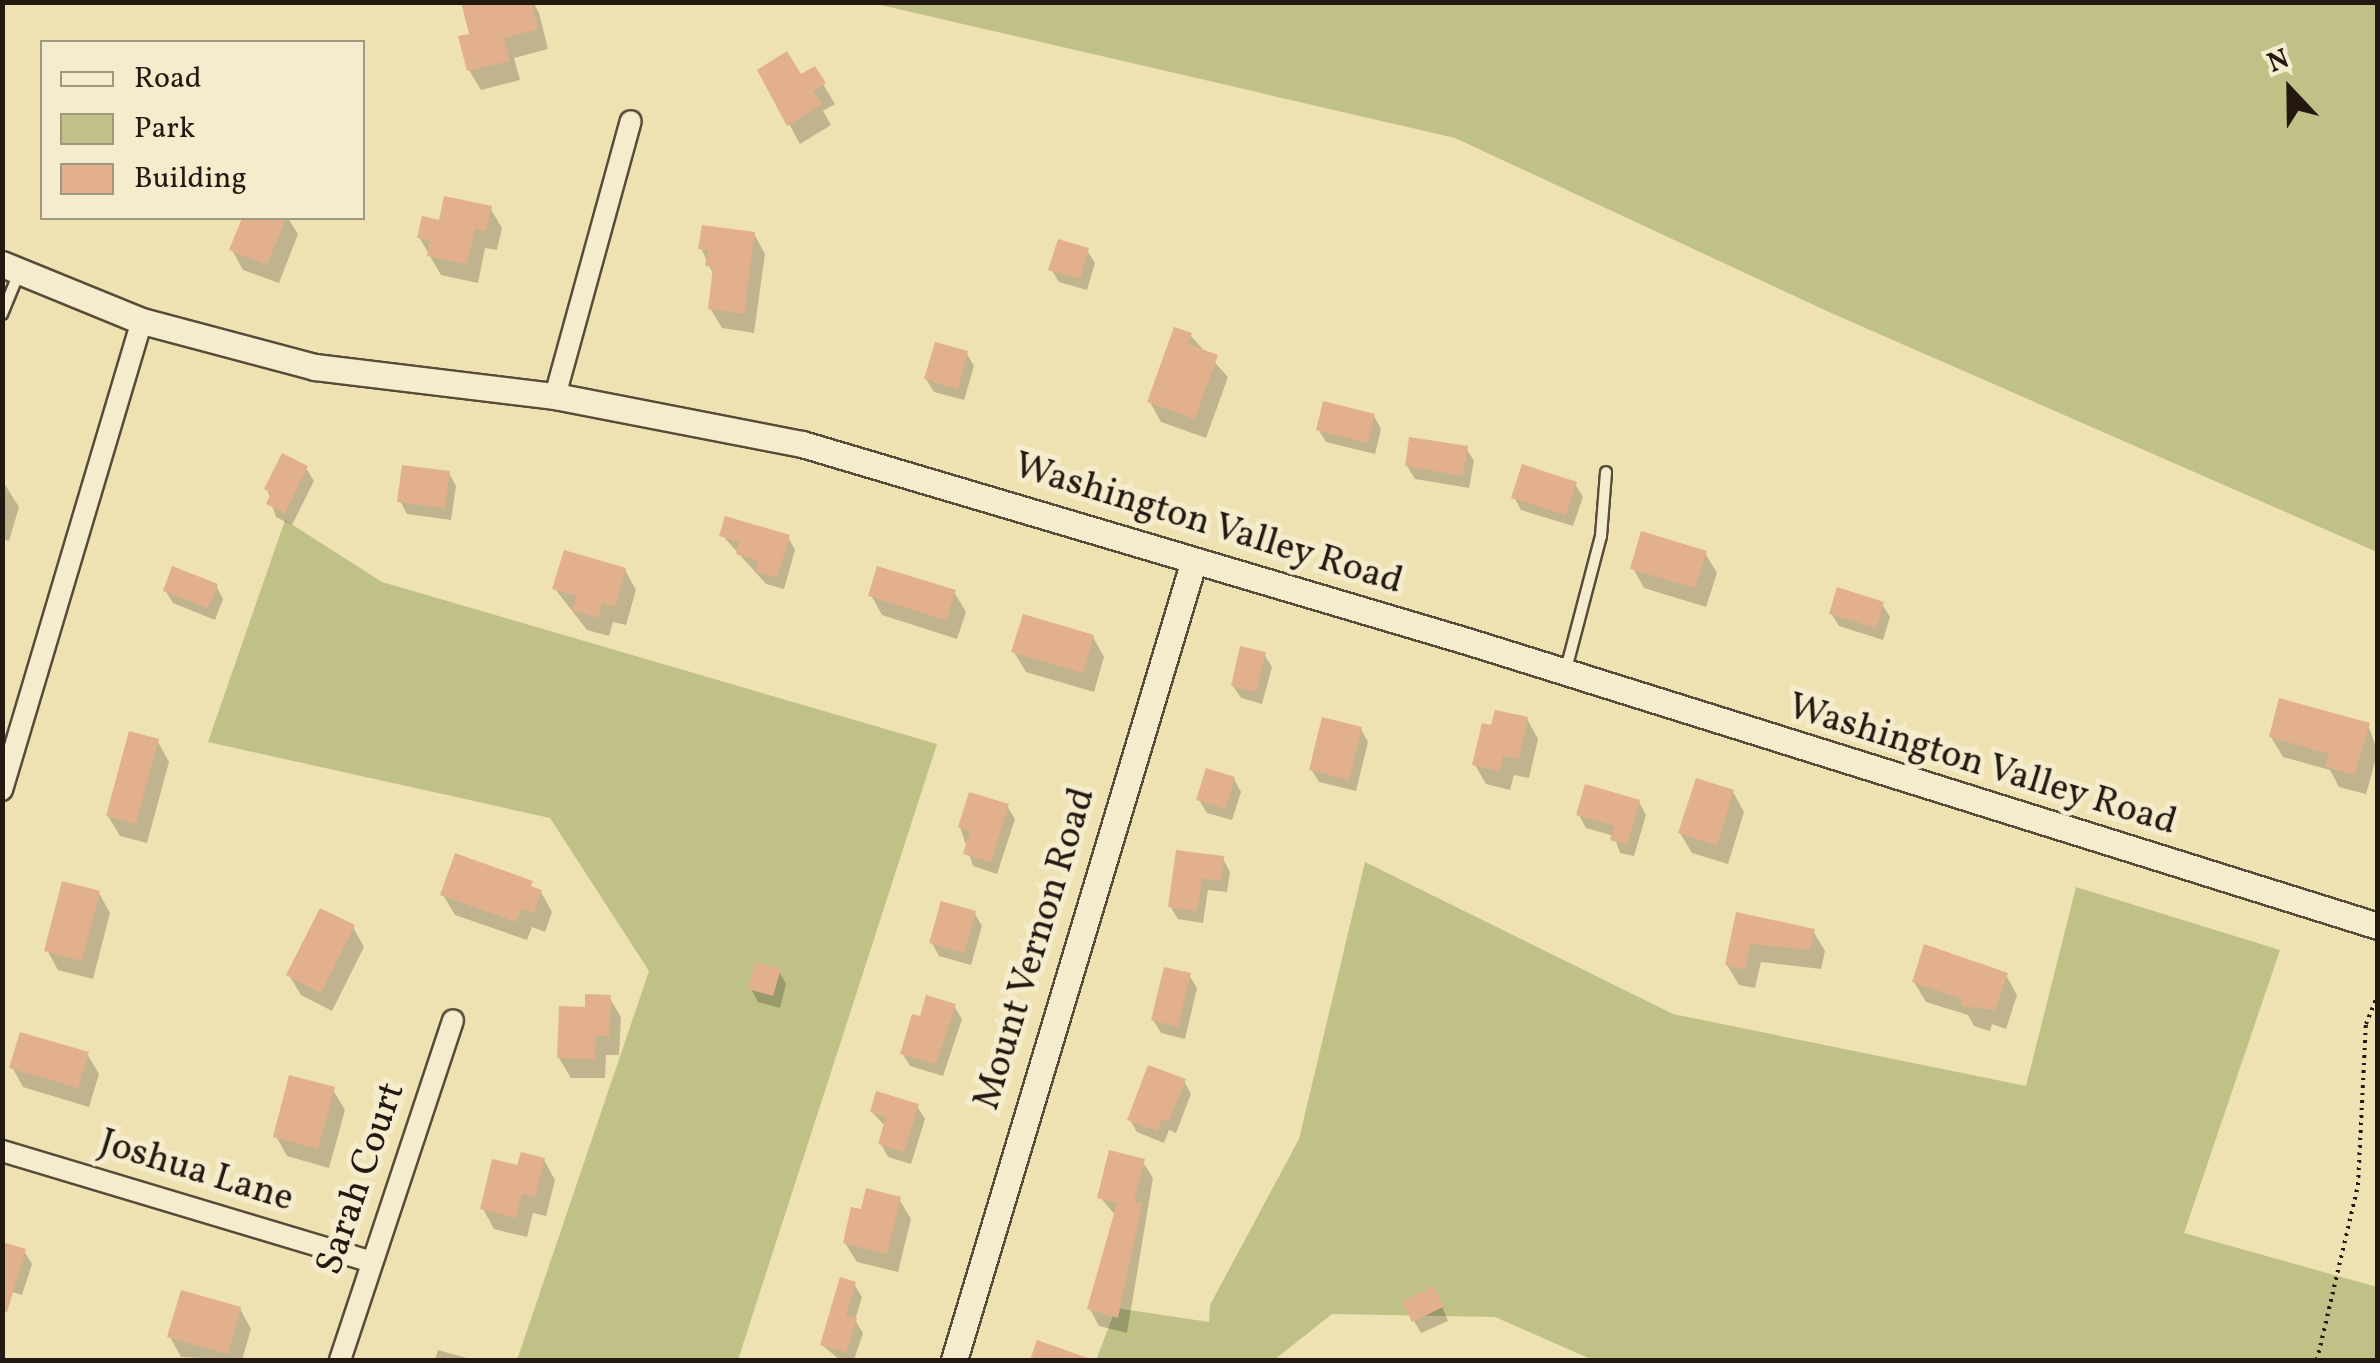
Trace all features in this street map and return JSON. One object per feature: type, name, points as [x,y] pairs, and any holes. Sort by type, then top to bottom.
[{"type":"street","points":[[555,396],[631,121]]},
{"type":"street","name":"Washington Valley Road","points":[[11,268],[142,321],[316,367],[555,396],[802,444],[1194,560],[2378,926]]},
{"type":"street","points":[[2,790],[142,321]]},
{"type":"street","name":"Mount Vernon Road","points":[[954,1360],[1194,560]]},
{"type":"street","name":"Sarah Court","points":[[340,1360],[369,1261],[452,1020]]},
{"type":"street","name":"Joshua Lane","points":[[2,1151],[369,1261]]},
{"type":"lane","points":[[2,314],[11,268]]},
{"type":"lane","points":[[1565,674],[1601,536],[1606,472]]},
{"type":"path","points":[[2317,1360],[2358,1185],[2366,1024],[2378,994]]},
{"type":"green space","points":[[872,3],[2377,3],[2377,552],[1831,313],[1455,138]]},
{"type":"green space","points":[[285,520],[382,582],[937,744],[738,1360],[517,1360],[649,971],[550,818],[208,742]]},
{"type":"green space","points":[[1365,862],[1673,1014],[2026,1086],[2076,887],[2280,950],[2184,1233],[2377,1287],[2377,1360],[1593,1360],[1495,1317],[1332,1314],[1274,1360],[1096,1360],[1116,1308],[1209,1322],[1210,1305],[1299,1139]]},
{"type":"building","points":[[461,2],[532,2],[538,29],[504,38],[510,61],[467,71],[458,36],[469,34]]},
{"type":"building","points":[[787,51],[801,74],[815,66],[826,83],[813,91],[822,104],[787,126],[757,70]]},
{"type":"building","points":[[444,196],[492,206],[486,231],[475,229],[467,264],[427,256],[430,241],[417,238],[422,216],[439,220]]},
{"type":"building","points":[[241,220],[285,220],[267,265],[229,250]]},
{"type":"building","points":[[702,225],[755,232],[744,314],[708,309],[713,267],[705,266],[708,250],[698,249]]},
{"type":"building","points":[[1058,239],[1089,248],[1080,279],[1048,270]]},
{"type":"building","points":[[1174,327],[1192,333],[1188,344],[1218,355],[1195,419],[1147,402]]},
{"type":"building","points":[[935,342],[968,351],[958,389],[924,379]]},
{"type":"building","points":[[1323,401],[1375,414],[1368,443],[1316,430]]},
{"type":"building","points":[[1409,437],[1468,446],[1463,476],[1405,466]]},
{"type":"building","points":[[282,453],[308,466],[285,513],[266,504],[271,493],[264,489]]},
{"type":"building","points":[[1522,464],[1577,482],[1566,515],[1511,498]]},
{"type":"building","points":[[402,465],[450,471],[445,508],[397,502]]},
{"type":"building","points":[[725,516],[790,535],[777,578],[756,572],[759,561],[736,554],[739,542],[719,536]]},
{"type":"building","points":[[1641,531],[1707,551],[1695,588],[1630,569]]},
{"type":"building","points":[[564,550],[626,568],[615,607],[602,603],[598,618],[572,610],[577,596],[552,589]]},
{"type":"building","points":[[172,566],[218,584],[208,608],[163,591]]},
{"type":"building","points":[[877,566],[956,590],[946,620],[868,596]]},
{"type":"building","points":[[1837,587],[1884,602],[1876,628],[1829,614]]},
{"type":"building","points":[[1023,614],[1094,635],[1083,673],[1011,652]]},
{"type":"building","points":[[1240,646],[1266,652],[1256,692],[1231,686]]},
{"type":"building","points":[[2279,698],[2370,723],[2355,775],[2325,767],[2329,754],[2269,737]]},
{"type":"building","points":[[1495,710],[1528,717],[1519,759],[1503,756],[1500,771],[1472,765],[1482,723],[1491,725]]},
{"type":"building","points":[[1322,717],[1362,727],[1349,780],[1309,770]]},
{"type":"building","points":[[129,731],[159,739],[136,824],[106,816]]},
{"type":"building","points":[[1206,768],[1235,777],[1226,809],[1196,800]]},
{"type":"building","points":[[1696,778],[1734,790],[1717,846],[1678,833]]},
{"type":"building","points":[[1585,784],[1640,800],[1627,845],[1610,840],[1614,826],[1576,815]]},
{"type":"building","points":[[969,792],[1009,804],[991,862],[963,854],[970,831],[958,827]]},
{"type":"building","points":[[1176,850],[1224,856],[1221,881],[1202,878],[1197,911],[1168,907]]},
{"type":"building","points":[[455,853],[533,881],[531,886],[542,890],[534,913],[521,909],[516,922],[440,895]]},
{"type":"building","points":[[62,881],[100,891],[82,961],[44,951]]},
{"type":"building","points":[[941,901],[976,911],[964,953],[929,943]]},
{"type":"building","points":[[320,908],[355,925],[321,993],[286,975]]},
{"type":"building","points":[[1736,912],[1815,929],[1810,950],[1750,944],[1745,970],[1725,965]]},
{"type":"building","points":[[1924,944],[2008,973],[1995,1010],[1960,1006],[1962,999],[1912,982]]},
{"type":"building","points":[[755,962],[781,969],[773,996],[748,989]]},
{"type":"building","points":[[1164,967],[1191,973],[1178,1027],[1151,1020]]},
{"type":"building","points":[[585,994],[611,995],[609,1036],[596,1036],[595,1059],[557,1058],[559,1006],[585,1007]]},
{"type":"building","points":[[926,995],[956,1004],[936,1064],[900,1054],[912,1014],[920,1016]]},
{"type":"building","points":[[20,1032],[89,1052],[78,1088],[9,1068]]},
{"type":"building","points":[[1148,1065],[1186,1079],[1169,1121],[1162,1119],[1157,1131],[1127,1120]]},
{"type":"building","points":[[289,1075],[335,1087],[318,1149],[273,1137]]},
{"type":"building","points":[[876,1091],[919,1104],[904,1152],[878,1144],[886,1117],[870,1112]]},
{"type":"building","points":[[1109,1150],[1145,1159],[1134,1201],[1142,1204],[1118,1318],[1087,1309],[1117,1203],[1097,1198]]},
{"type":"building","points":[[521,1152],[545,1158],[535,1197],[522,1194],[516,1218],[480,1209],[492,1159],[517,1165]]},
{"type":"building","points":[[866,1188],[901,1197],[887,1254],[843,1243],[851,1207],[861,1209]]},
{"type":"building","points":[[2,1242],[26,1249],[7,1312],[2,1311]]},
{"type":"building","points":[[840,1277],[856,1282],[846,1315],[857,1318],[846,1353],[820,1345]]},
{"type":"building","points":[[1434,1286],[1443,1307],[1412,1322],[1402,1301]]},
{"type":"building","points":[[181,1290],[241,1307],[228,1354],[167,1337]]},
{"type":"building","points":[[1037,1340],[1088,1358],[1088,1360],[1030,1360]]}]
